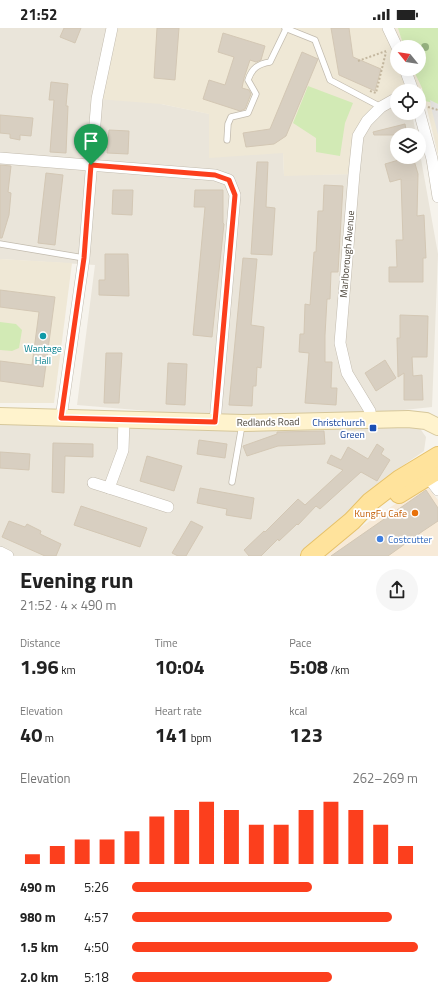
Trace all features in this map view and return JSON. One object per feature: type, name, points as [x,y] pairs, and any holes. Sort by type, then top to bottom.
[{"type":"main road","points":[[310,556],[352,521],[374,511],[431,476],[438,456]]},
{"type":"street","points":[[61,418],[84,258],[96,99],[112,28]]},
{"type":"street","points":[[388,28],[390,42]]},
{"type":"street","name":"Marlborough Avenue","points":[[370,420],[370,411],[347,373],[340,344],[358,136],[367,121],[381,107],[390,102]]},
{"type":"street","points":[[422,120],[435,158],[438,197]]},
{"type":"street","points":[[0,158],[215,175],[229,180],[235,195],[215,422]]},
{"type":"street","name":"Redlands Road","points":[[0,416],[243,423],[408,419],[437,423]]},
{"type":"street","points":[[109,488],[124,450],[124,420]]},
{"type":"street","points":[[93,483],[168,508]]},
{"type":"street","points":[[0,552],[8,556]]},
{"type":"lane","points":[[228,140],[228,124],[231,117],[248,113],[256,94],[248,80],[250,72],[262,64],[270,62],[285,28],[315,40],[330,80],[381,107]]},
{"type":"lane","points":[[0,244],[84,258]]},
{"type":"lane","points":[[232,482],[243,423]]},
{"type":"path","points":[[358,61],[390,49]]},
{"type":"path","points":[[366,90],[376,93],[390,52]]},
{"type":"path","points":[[431,107],[438,110]]},
{"type":"shaded area","points":[[0,28],[112,28],[161,104],[210,114],[283,153],[284,175],[354,174],[367,121],[390,105],[390,120],[413,120],[415,128],[390,128],[390,164],[422,164],[438,254],[432,407],[385,412],[232,418],[77,405],[95,265],[0,259]]},
{"type":"shaded area","points":[[112,28],[438,28],[438,155],[426,105],[426,84],[390,84],[390,105],[367,121],[354,174],[284,176],[283,153],[209,158],[209,114],[161,104],[97,99]]},
{"type":"shaded area","points":[[430,100],[438,104],[438,135],[431,107]]},
{"type":"shaded area","points":[[0,259],[72,263],[54,403],[0,403]]},
{"type":"shaded area","points":[[0,421],[419,427],[426,437],[424,451],[395,471],[303,556],[0,556]]},
{"type":"shaded area","points":[[425,484],[438,500],[438,556],[318,556]]},
{"type":"green space","points":[[398,28],[438,28],[438,104],[426,101],[426,84],[420,84],[416,76],[426,76],[426,40],[402,40]]},
{"type":"green space","points":[[308,86],[353,103],[345,123],[340,156],[316,152],[316,138],[293,123]]},
{"type":"green space","points":[[0,322],[16,324],[22,330],[19,348],[12,351],[0,350]]},
{"type":"building","points":[[64,28],[81,28],[75,43],[60,37]]},
{"type":"building","points":[[157,28],[179,28],[175,80],[154,78]]},
{"type":"building","points":[[331,28],[349,28],[353,57],[381,69],[375,91],[339,75]]},
{"type":"building","points":[[223,33],[265,46],[261,60],[256,62],[250,60],[242,88],[249,90],[251,94],[245,109],[240,111],[203,99],[209,80],[225,85],[234,57],[218,52]]},
{"type":"building","points":[[302,52],[318,59],[286,136],[274,144],[246,147],[243,133],[270,129]]},
{"type":"building","points":[[51,82],[68,84],[66,106],[68,106],[66,153],[50,152],[54,100],[49,100]]},
{"type":"building","points":[[0,115],[33,118],[31,136],[20,135],[20,140],[10,138],[10,134],[0,133]]},
{"type":"building","points":[[405,124],[406,128],[390,128],[390,135],[374,135],[373,132]]},
{"type":"building","points":[[109,130],[129,131],[128,154],[107,153]]},
{"type":"building","points":[[257,162],[268,162],[266,207],[275,208],[272,255],[251,254]]},
{"type":"building","points":[[390,163],[390,164],[415,164],[418,174],[417,216],[424,215],[426,258],[423,258],[423,282],[389,282],[389,267],[397,267],[396,240],[403,240],[401,179],[390,182],[385,164]]},
{"type":"building","points":[[0,165],[11,166],[8,192],[11,193],[9,215],[2,238],[0,238]]},
{"type":"building","points":[[46,173],[63,175],[55,245],[38,243]]},
{"type":"building","points":[[324,185],[343,186],[338,272],[331,272],[330,299],[327,299],[325,335],[325,362],[332,362],[331,388],[337,388],[336,405],[305,403],[309,353],[299,352],[300,334],[304,334],[305,304],[310,305],[314,252],[316,252],[318,211],[323,211]]},
{"type":"building","points":[[113,190],[133,190],[132,215],[112,214]]},
{"type":"building","points":[[195,190],[223,190],[224,224],[212,337],[193,335],[205,207],[194,207]]},
{"type":"building","points":[[105,254],[128,254],[129,296],[99,295],[99,280],[105,280]]},
{"type":"building","points":[[243,258],[257,259],[251,325],[264,327],[261,368],[257,367],[256,386],[253,386],[252,406],[229,405]]},
{"type":"building","name":"Wantage Hall","points":[[0,290],[55,297],[43,387],[0,381],[0,361],[32,365],[39,312],[0,307]]},
{"type":"building","points":[[400,315],[428,316],[427,357],[412,357],[413,376],[422,375],[423,400],[404,400],[404,373],[398,377],[397,338],[400,338]]},
{"type":"building","points":[[106,353],[122,353],[119,403],[104,403]]},
{"type":"building","points":[[385,360],[396,378],[376,391],[365,373]]},
{"type":"building","points":[[168,363],[187,364],[185,405],[166,404]]},
{"type":"building","points":[[324,431],[325,444],[278,446],[247,456],[243,446],[277,434],[277,432]]},
{"type":"building","points":[[199,440],[227,444],[225,458],[197,454]]},
{"type":"building","points":[[53,443],[93,444],[93,457],[65,456],[64,493],[52,492]]},
{"type":"building","points":[[377,444],[384,449],[381,454],[390,460],[377,481],[361,472],[320,509],[316,506],[298,525],[297,524],[279,541],[278,539],[261,556],[249,556],[244,550],[264,531],[265,532],[298,499],[305,505],[343,470],[327,463],[331,455],[341,460],[348,447],[368,459]]},
{"type":"building","points":[[0,452],[30,454],[29,470],[0,468]]},
{"type":"building","points":[[147,456],[182,466],[174,491],[140,481]]},
{"type":"building","points":[[200,488],[254,498],[251,519],[226,515],[227,509],[197,503]]},
{"type":"building","points":[[426,490],[438,508],[438,521],[388,556],[331,556]]},
{"type":"building","points":[[81,506],[147,528],[140,547],[74,525]]},
{"type":"building","points":[[9,521],[25,527],[27,524],[41,531],[40,534],[61,544],[56,556],[45,556],[2,537]]},
{"type":"building","points":[[191,521],[203,527],[186,556],[178,556],[172,553]]},
{"type":"place","name":"Wantage Hall","points":[[43,336]]},
{"type":"place","name":"Christchurch Green","points":[[373,428]]},
{"type":"place","name":"KungFu Cafe","points":[[415,513]]},
{"type":"place","name":"Costcutter","points":[[380,539]]},
{"type":"route","points":[[91,165],[215,175],[229,180],[235,195],[215,422],[61,418],[84,258],[91,165]]}]
